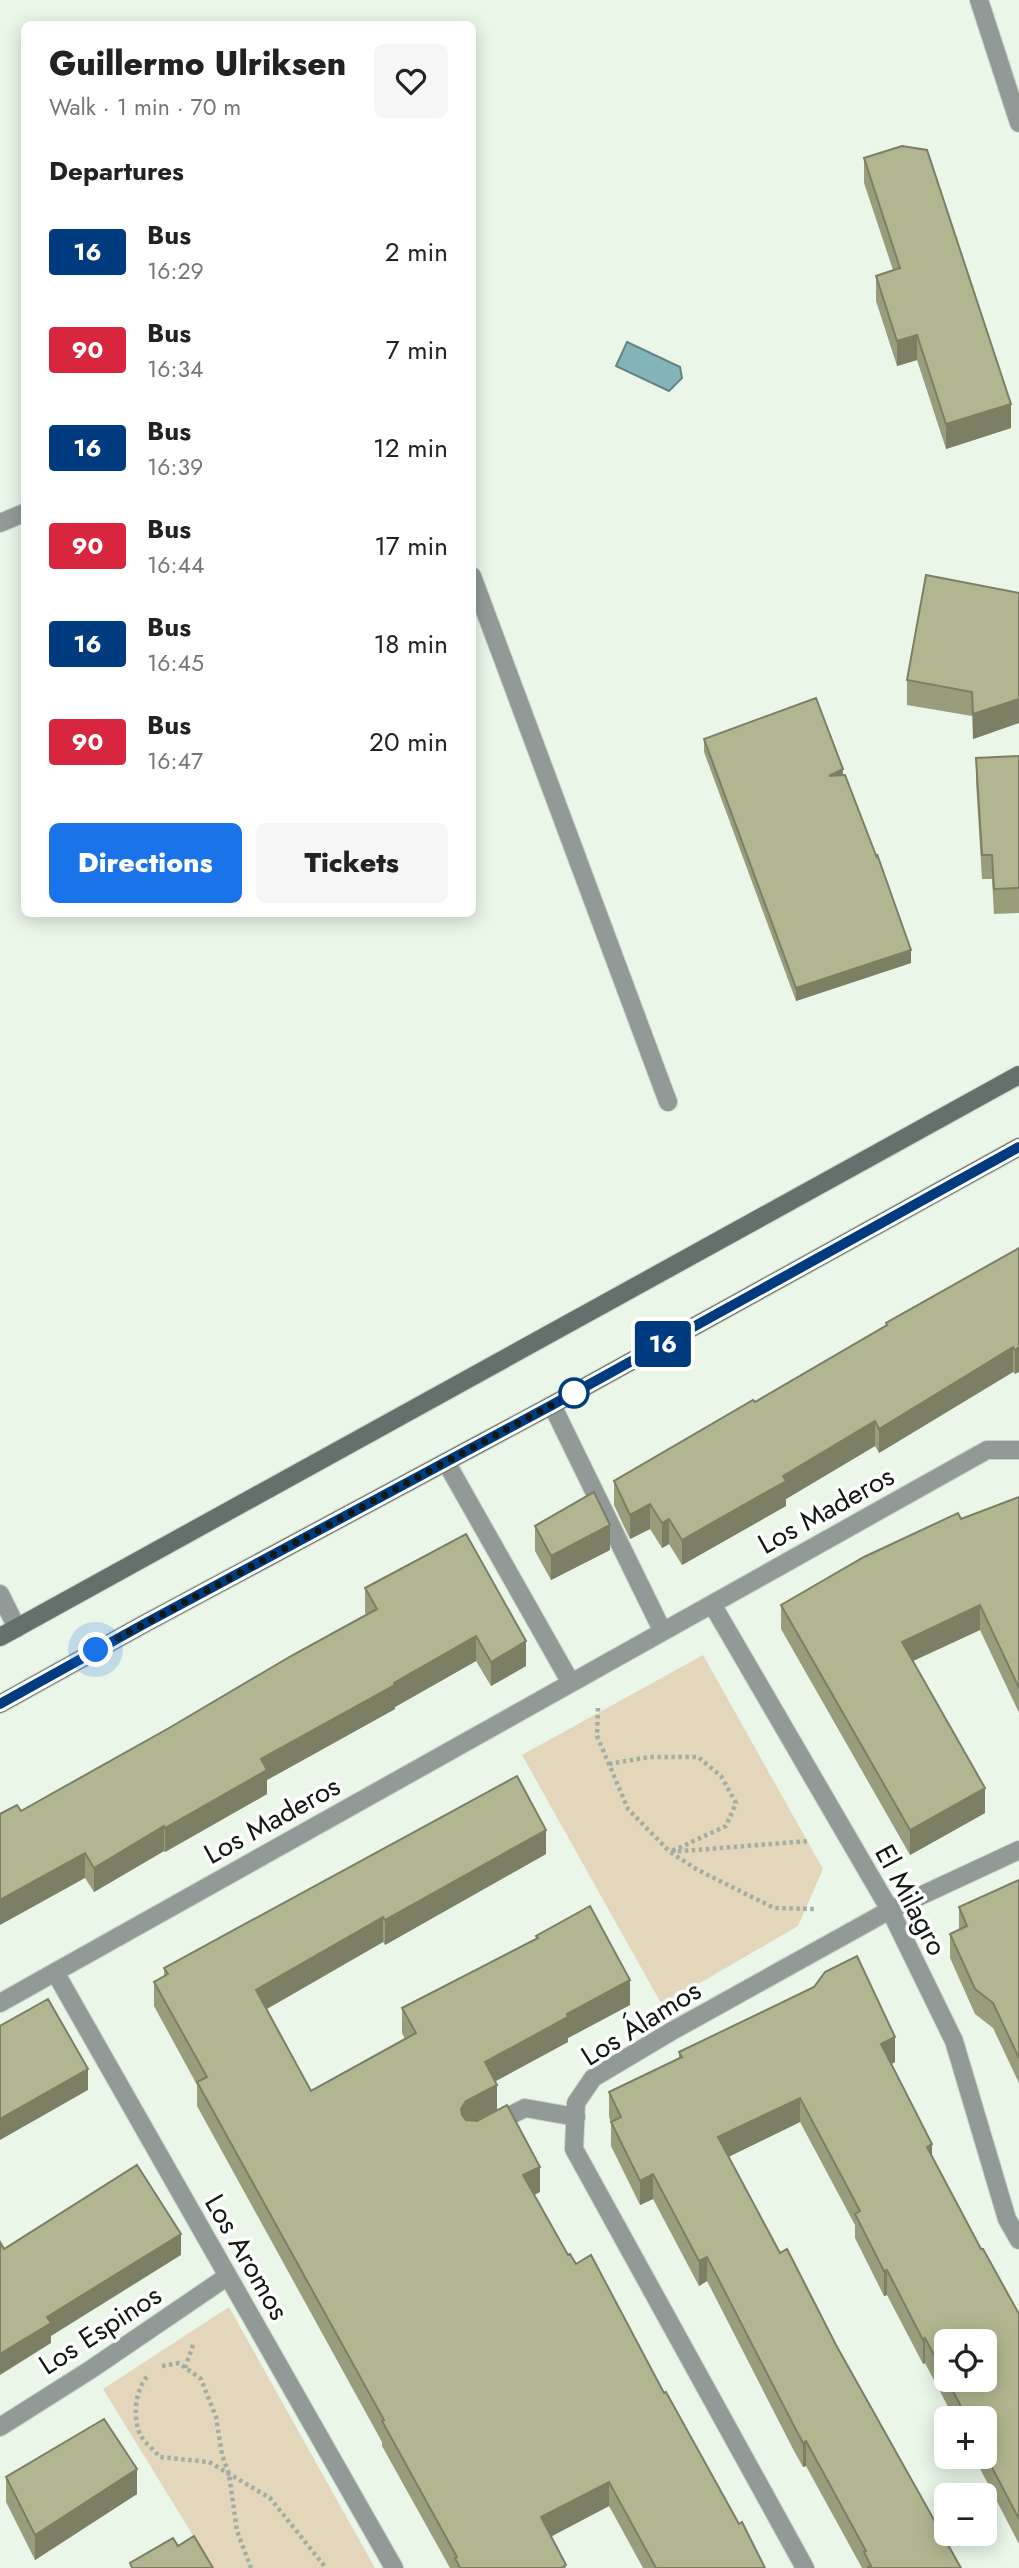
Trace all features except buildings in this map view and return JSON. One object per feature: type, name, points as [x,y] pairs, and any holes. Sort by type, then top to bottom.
[{"type":"main road","points":[[0,1637],[1019,1075]]},
{"type":"main road","points":[[0,1704],[552,1405],[1019,1147]]},
{"type":"street","points":[[979,0],[1019,123]]},
{"type":"street","points":[[0,523],[21,514]]},
{"type":"street","points":[[476,587],[667,1102]]},
{"type":"street","points":[[552,1405],[662,1630]]},
{"type":"street","name":"Los Maderos","points":[[0,2003],[662,1630],[988,1450],[1019,1450]]},
{"type":"street","points":[[446,1462],[571,1683]]},
{"type":"street","points":[[0,1594],[17,1628]]},
{"type":"street","name":"El Milagro","points":[[712,1604],[890,1910],[954,2041],[1007,2219],[1019,2240]]},
{"type":"street","name":"Los Álamos","points":[[805,2568],[574,2149],[576,2103],[593,2078],[672,2031],[890,1910],[1019,1850]]},
{"type":"street","name":"Los Aromos","points":[[55,1972],[394,2568]]},
{"type":"street","points":[[483,2130],[525,2108],[576,2116]]},
{"type":"street","name":"Los Espinos","points":[[0,2427],[90,2370],[228,2276]]},
{"type":"path","points":[[599,1667],[597,1736],[628,1808],[670,1852],[696,1869],[774,1908],[825,1909]]},
{"type":"path","points":[[609,1764],[649,1757],[698,1757],[721,1776],[736,1803],[726,1826],[670,1852]]},
{"type":"path","points":[[670,1852],[848,1838]]},
{"type":"path","points":[[157,2367],[179,2363],[201,2379],[216,2417],[222,2455],[229,2474],[237,2531],[251,2568]]},
{"type":"path","points":[[149,2375],[142,2383],[135,2412],[141,2436],[160,2457],[208,2462],[270,2498],[326,2568]]},
{"type":"shaded area","points":[[703,1655],[823,1869],[798,1926],[662,2005],[522,1755]]},
{"type":"shaded area","points":[[229,2307],[375,2568],[213,2568],[103,2389]]},
{"type":"water","points":[[627,342],[680,367],[682,378],[669,391],[616,366]]},
{"type":"bus line","name":"16","points":[[0,1704],[552,1405],[1019,1147]]},
{"type":"route","points":[[96,1650],[576,1392],[574,1393]]}]
